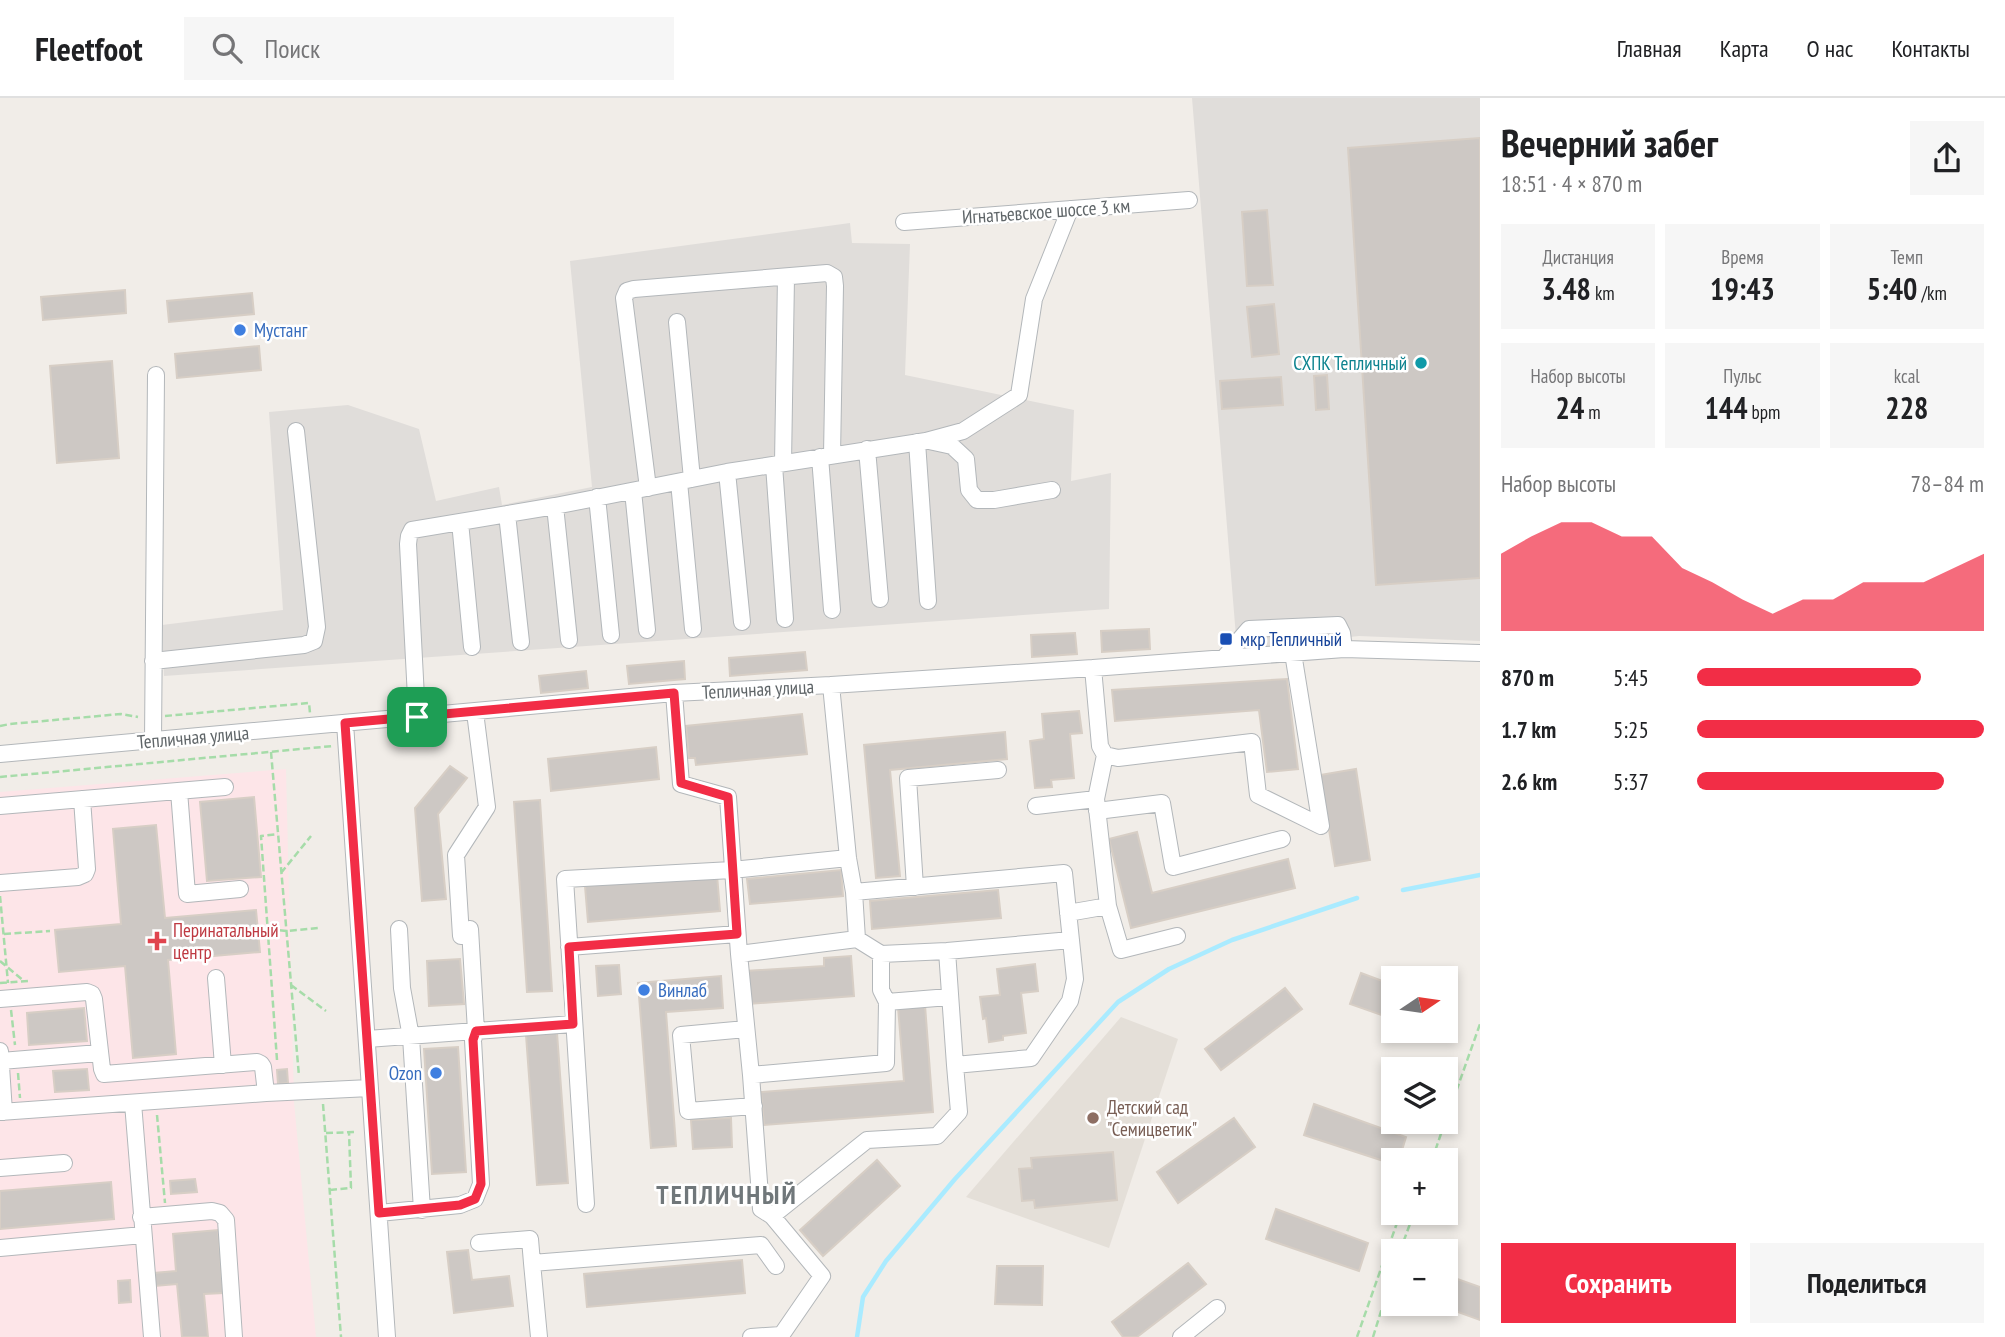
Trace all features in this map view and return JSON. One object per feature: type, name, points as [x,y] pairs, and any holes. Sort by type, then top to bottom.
[{"type":"street","name":"Игнатьевское шоссе 3 км","points":[[904,222],[1189,200]]},
{"type":"street","points":[[417,717],[408,544],[412,530],[555,506],[727,472],[922,441],[962,431],[1019,395],[1034,299],[1070,209]]},
{"type":"street","points":[[647,630],[641,490],[624,298],[627,291],[634,289],[827,273],[834,276],[826,456],[832,610]]},
{"type":"street","points":[[785,619],[779,464],[786,277]]},
{"type":"street","points":[[677,322],[693,629]]},
{"type":"street","points":[[153,741],[156,376]]},
{"type":"street","points":[[153,661],[304,645],[314,641],[317,627],[296,431]]},
{"type":"street","points":[[922,441],[952,446],[966,459],[969,490],[977,500],[994,500],[1052,490]]},
{"type":"street","points":[[922,441],[928,601]]},
{"type":"street","points":[[867,449],[880,599]]},
{"type":"street","points":[[727,472],[741,622]]},
{"type":"street","points":[[597,498],[611,635]]},
{"type":"street","points":[[555,506],[569,640]]},
{"type":"street","points":[[507,514],[521,642]]},
{"type":"street","points":[[460,522],[472,647]]},
{"type":"street","points":[[1224,658],[1249,629],[1338,625],[1345,649]]},
{"type":"street","name":"Тепличная улица","points":[[0,754],[674,693],[1093,668],[1345,649],[1480,653]]},
{"type":"street","points":[[1105,755],[1118,758],[1252,742],[1258,795],[1321,826],[1293,653]]},
{"type":"street","points":[[1093,668],[1100,746],[1105,755],[1097,805],[1108,906],[1121,950],[1177,936]]},
{"type":"street","points":[[831,685],[857,939]]},
{"type":"street","points":[[674,693],[681,783],[728,797],[738,954],[754,1106],[761,1209],[772,1216],[822,1276],[780,1336],[751,1337]]},
{"type":"street","points":[[379,1213],[460,1205],[475,1199],[481,1184],[473,1040],[476,1031],[456,855],[487,807],[475,712]]},
{"type":"street","points":[[345,723],[387,1337]]},
{"type":"street","points":[[915,887],[908,778],[998,770]]},
{"type":"street","points":[[0,806],[225,787]]},
{"type":"street","points":[[179,791],[187,894],[240,889]]},
{"type":"street","points":[[0,883],[78,877],[85,874],[87,869],[82,799]]},
{"type":"street","points":[[1036,806],[1161,803],[1172,867],[1282,839]]},
{"type":"street","points":[[586,1204],[565,879],[732,870],[848,858]]},
{"type":"street","points":[[854,892],[1064,873],[1075,979],[1070,1001],[1031,1058],[954,1065]]},
{"type":"street","points":[[1068,912],[1108,906]]},
{"type":"street","points":[[399,929],[402,988],[411,1037],[422,1210]]},
{"type":"street","points":[[569,947],[737,934]]},
{"type":"street","points":[[738,954],[857,939],[881,954],[1071,940]]},
{"type":"street","points":[[772,1216],[867,1140],[937,1136],[959,1112],[947,951]]},
{"type":"street","points":[[751,1075],[886,1063],[887,1002],[881,990],[881,954]]},
{"type":"street","points":[[216,978],[223,1065]]},
{"type":"street","points":[[0,999],[87,992],[92,994],[104,1074],[257,1062],[261,1064],[266,1093]]},
{"type":"street","points":[[887,1002],[950,997]]},
{"type":"street","points":[[367,1039],[573,1024]]},
{"type":"street","points":[[746,1029],[681,1035],[688,1111],[754,1106]]},
{"type":"street","points":[[0,1050],[2,1112],[370,1088]]},
{"type":"street","points":[[1,1061],[99,1053]]},
{"type":"street","points":[[133,1103],[152,1337]]},
{"type":"street","points":[[0,1168],[64,1163]]},
{"type":"street","points":[[141,1217],[212,1211],[220,1213],[226,1220],[234,1337]]},
{"type":"street","points":[[0,1248],[143,1236]]},
{"type":"street","points":[[479,1243],[530,1240],[539,1337]]},
{"type":"street","points":[[532,1263],[761,1245],[776,1266]]},
{"type":"street","points":[[1181,1337],[1217,1308]]},
{"type":"path","points":[[0,726],[121,714],[142,718],[309,703],[314,748]]},
{"type":"path","points":[[0,777],[347,745]]},
{"type":"path","points":[[271,752],[301,1092]]},
{"type":"path","points":[[277,1066],[261,836],[278,834]]},
{"type":"path","points":[[281,873],[311,836]]},
{"type":"path","points":[[268,929],[287,931],[318,928]]},
{"type":"path","points":[[4,934],[50,931]]},
{"type":"path","points":[[0,961],[24,981],[26,997]]},
{"type":"path","points":[[291,985],[326,1011]]},
{"type":"path","points":[[1458,1085],[1480,1024]]},
{"type":"path","points":[[321,1091],[341,1337]]},
{"type":"path","points":[[155,1101],[166,1215]]},
{"type":"path","points":[[330,1190],[351,1188],[349,1132]]},
{"type":"path","points":[[326,1133],[357,1132]]},
{"type":"path","points":[[1357,1337],[1396,1225]]},
{"type":"path","points":[[1373,1337],[1381,1311]]},
{"type":"shaded area","points":[[1192,98],[1480,98],[1480,641],[1359,636],[1237,649]]},
{"type":"shaded area","points":[[850,223],[852,243],[910,244],[905,375],[1074,410],[1071,481],[1111,473],[1109,609],[164,676],[162,625],[283,610],[269,412],[348,405],[419,429],[436,501],[499,487],[502,505],[592,487],[570,261]]},
{"type":"shaded area","points":[[286,769],[294,1102],[316,1337],[0,1337],[0,792]]},
{"type":"shaded area","name":"Детский сад \"Семицветик\"","points":[[1121,1017],[1178,1039],[1109,1248],[966,1197]]},
{"type":"building","name":"СХПК Тепличный","points":[[1480,138],[1480,578],[1376,585],[1348,148]]},
{"type":"building","points":[[1267,210],[1273,285],[1247,286],[1242,212]]},
{"type":"building","points":[[125,290],[126,313],[43,320],[41,297]]},
{"type":"building","points":[[252,293],[254,314],[169,322],[167,301]]},
{"type":"building","points":[[1274,304],[1279,354],[1252,357],[1247,307]]},
{"type":"building","points":[[259,346],[261,370],[177,378],[175,354]]},
{"type":"building","points":[[112,361],[119,458],[57,463],[50,366]]},
{"type":"building","points":[[1327,375],[1329,409],[1316,410],[1314,376]]},
{"type":"building","points":[[1281,377],[1283,405],[1222,409],[1220,381]]},
{"type":"building","points":[[1149,629],[1150,649],[1102,652],[1101,631]]},
{"type":"building","points":[[1075,633],[1077,654],[1032,657],[1031,635]]},
{"type":"building","points":[[805,652],[807,670],[730,676],[729,658]]},
{"type":"building","points":[[684,661],[685,679],[629,684],[627,666]]},
{"type":"building","points":[[586,671],[588,688],[541,693],[539,676]]},
{"type":"building","points":[[1287,679],[1298,769],[1267,772],[1259,710],[1115,721],[1112,690]]},
{"type":"building","points":[[1079,711],[1082,733],[1070,734],[1074,778],[1051,780],[1052,787],[1035,788],[1030,741],[1044,739],[1042,714]]},
{"type":"building","points":[[802,714],[807,754],[696,765],[695,758],[689,758],[686,726]]},
{"type":"building","points":[[1005,732],[1007,759],[890,770],[900,876],[876,878],[864,745]]},
{"type":"building","points":[[656,747],[659,779],[551,791],[548,759]]},
{"type":"building","points":[[450,766],[467,778],[438,814],[446,899],[422,901],[415,808]]},
{"type":"building","points":[[1356,769],[1370,860],[1335,866],[1320,775]]},
{"type":"building","points":[[254,797],[261,877],[207,881],[200,802]]},
{"type":"building","points":[[540,800],[552,991],[527,992],[514,802]]},
{"type":"building","name":"Перинатальный центр","points":[[156,825],[165,918],[256,910],[260,952],[168,960],[176,1054],[133,1058],[125,966],[59,972],[55,930],[121,924],[113,829]]},
{"type":"building","points":[[1137,832],[1152,893],[1288,859],[1295,888],[1131,928],[1109,839]]},
{"type":"building","points":[[841,870],[843,896],[750,904],[747,879]]},
{"type":"building","points":[[717,875],[720,911],[588,922],[585,886]]},
{"type":"building","points":[[998,890],[1001,918],[872,929],[870,901]]},
{"type":"building","points":[[851,956],[854,996],[748,1004],[745,971],[824,966],[824,958]]},
{"type":"building","points":[[460,959],[464,1004],[429,1006],[427,961]]},
{"type":"building","points":[[1035,964],[1038,991],[1021,993],[1026,1033],[1003,1036],[1003,1040],[989,1042],[980,997],[1000,995],[997,969]]},
{"type":"building","points":[[619,965],[621,994],[598,996],[596,966]]},
{"type":"building","points":[[1361,973],[1381,980],[1381,1015],[1350,1004]]},
{"type":"building","points":[[721,976],[723,1008],[666,1012],[676,1146],[651,1148],[638,983]]},
{"type":"building","points":[[1285,988],[1302,1009],[1221,1070],[1205,1049]]},
{"type":"building","points":[[925,1005],[933,1112],[764,1125],[761,1092],[904,1081],[898,1007]]},
{"type":"building","points":[[84,1008],[87,1041],[29,1045],[27,1013]]},
{"type":"building","points":[[557,1033],[568,1183],[537,1185],[526,1035]]},
{"type":"building","points":[[458,1047],[466,1172],[432,1174],[424,1049]]},
{"type":"building","points":[[87,1069],[89,1090],[55,1092],[53,1071]]},
{"type":"building","points":[[287,1069],[288,1083],[278,1084],[277,1070]]},
{"type":"building","points":[[1314,1104],[1381,1128],[1381,1134],[1406,1137],[1403,1148],[1381,1148],[1381,1160],[1304,1135]]},
{"type":"building","points":[[731,1118],[732,1147],[693,1149],[691,1120]]},
{"type":"building","points":[[1234,1118],[1255,1147],[1178,1203],[1157,1172]]},
{"type":"building","points":[[1113,1152],[1117,1200],[1035,1208],[1034,1200],[1022,1201],[1019,1169],[1032,1168],[1031,1158]]},
{"type":"building","points":[[877,1160],[900,1186],[823,1256],[800,1230]]},
{"type":"building","points":[[195,1179],[197,1192],[171,1194],[170,1181]]},
{"type":"building","points":[[111,1182],[114,1219],[0,1229],[0,1191]]},
{"type":"building","points":[[1276,1209],[1368,1243],[1359,1271],[1266,1239]]},
{"type":"building","points":[[218,1230],[223,1293],[204,1294],[208,1337],[182,1337],[177,1284],[155,1286],[154,1273],[176,1271],[173,1234]]},
{"type":"building","points":[[468,1250],[472,1280],[509,1276],[513,1306],[454,1313],[447,1252]]},
{"type":"building","points":[[742,1260],[745,1293],[587,1307],[584,1274]]},
{"type":"building","points":[[1188,1263],[1206,1284],[1137,1337],[1123,1337],[1112,1322]]},
{"type":"building","points":[[997,1266],[1043,1266],[1042,1305],[995,1304]]},
{"type":"building","points":[[1458,1279],[1480,1287],[1480,1320],[1458,1312]]},
{"type":"building","points":[[130,1280],[131,1302],[119,1303],[118,1281]]},
{"type":"waterway","points":[[1403,890],[1480,875]]},
{"type":"waterway","points":[[857,1337],[863,1297],[886,1261],[955,1179],[1118,1002],[1169,969],[1232,940],[1357,898]]},
{"type":"place","name":"Мустанг","points":[[240,330]]},
{"type":"place","name":"СХПК Тепличный","points":[[1421,363]]},
{"type":"place","name":"мкр Тепличный","points":[[1226,639]]},
{"type":"place","name":"Перинатальный центр","points":[[157,941]]},
{"type":"place","name":"Винлаб","points":[[644,990]]},
{"type":"place","name":"Ozon","points":[[436,1073]]},
{"type":"place","name":"Детский сад \"Семицветик\"","points":[[1093,1118]]},
{"type":"district","name":"ТЕПЛИЧНЫЙ","points":[[727,1194]]},
{"type":"route","points":[[674,693],[681,783],[728,797],[737,934],[569,947],[573,1024],[476,1031],[473,1040],[481,1184],[475,1199],[460,1205],[379,1213],[345,723],[417,717],[674,693]]}]
